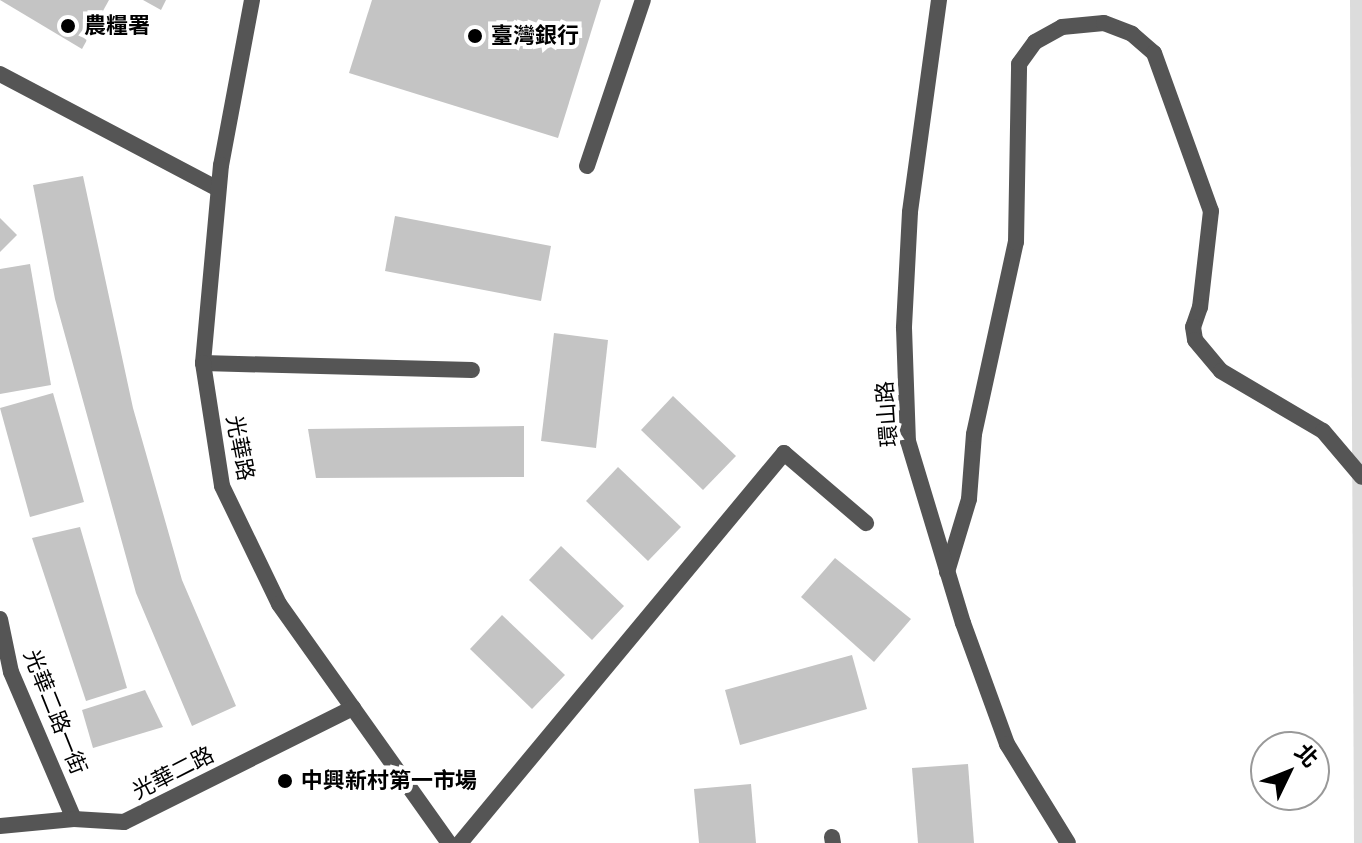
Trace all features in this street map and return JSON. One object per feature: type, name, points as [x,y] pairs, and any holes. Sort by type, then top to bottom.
[{"type":"street","name":"光華路","points":[[252,0],[218,189],[203,363],[222,486],[279,604],[449,843]]},
{"type":"street","points":[[587,166],[643,0]]},
{"type":"street","name":"環山路","points":[[939,0],[910,212],[904,328],[908,441],[947,572],[1007,744],[1068,843]]},
{"type":"street","points":[[947,572],[969,499],[974,434],[1016,242],[1019,64],[1035,42],[1062,27],[1104,23],[1132,34],[1154,53],[1211,211],[1200,307],[1193,327],[1195,340],[1221,371],[1323,431],[1362,477]]},
{"type":"street","points":[[0,74],[218,189]]},
{"type":"street","points":[[203,363],[472,370]]},
{"type":"street","points":[[460,843],[784,453],[866,523]]},
{"type":"street","name":"光華二路一街","points":[[0,619],[11,672],[74,819]]},
{"type":"street","name":"光華二路","points":[[0,826],[74,819],[124,822],[353,708]]},
{"type":"shaded area","points":[[1350,0],[1362,0],[1362,843],[1354,843]]},
{"type":"building","name":"農糧署","points":[[0,0],[109,0],[82,49]]},
{"type":"building","name":"農糧署","points":[[143,0],[166,0],[161,10]]},
{"type":"building","name":"臺灣銀行","points":[[372,0],[601,0],[558,138],[349,73]]},
{"type":"building","points":[[83,176],[133,408],[182,580],[236,706],[192,726],[136,593],[55,299],[33,185]]},
{"type":"building","points":[[395,216],[551,246],[541,301],[385,271]]},
{"type":"building","points":[[0,218],[17,235],[0,252]]},
{"type":"building","points":[[30,264],[51,385],[0,394],[0,269]]},
{"type":"building","points":[[554,333],[608,340],[596,448],[541,441]]},
{"type":"building","points":[[53,393],[84,502],[30,517],[0,408]]},
{"type":"building","points":[[673,396],[736,456],[703,490],[641,430]]},
{"type":"building","points":[[524,426],[524,477],[316,478],[308,429]]},
{"type":"building","points":[[618,467],[681,527],[648,561],[586,501]]},
{"type":"building","points":[[80,527],[127,688],[86,701],[32,538]]},
{"type":"building","points":[[561,546],[624,606],[592,640],[529,580]]},
{"type":"building","points":[[835,558],[911,619],[874,662],[801,597]]},
{"type":"building","points":[[502,615],[565,675],[532,709],[470,649]]},
{"type":"building","points":[[852,655],[867,709],[740,745],[725,690]]},
{"type":"building","points":[[145,690],[163,727],[93,748],[82,710]]},
{"type":"building","points":[[968,764],[974,843],[918,843],[912,768]]},
{"type":"building","points":[[751,784],[756,843],[699,843],[694,789]]},
{"type":"place","name":"農糧署","points":[[68,26]]},
{"type":"place","name":"臺灣銀行","points":[[475,36]]},
{"type":"place","name":"中興新村第一市場","points":[[285,781]]}]
